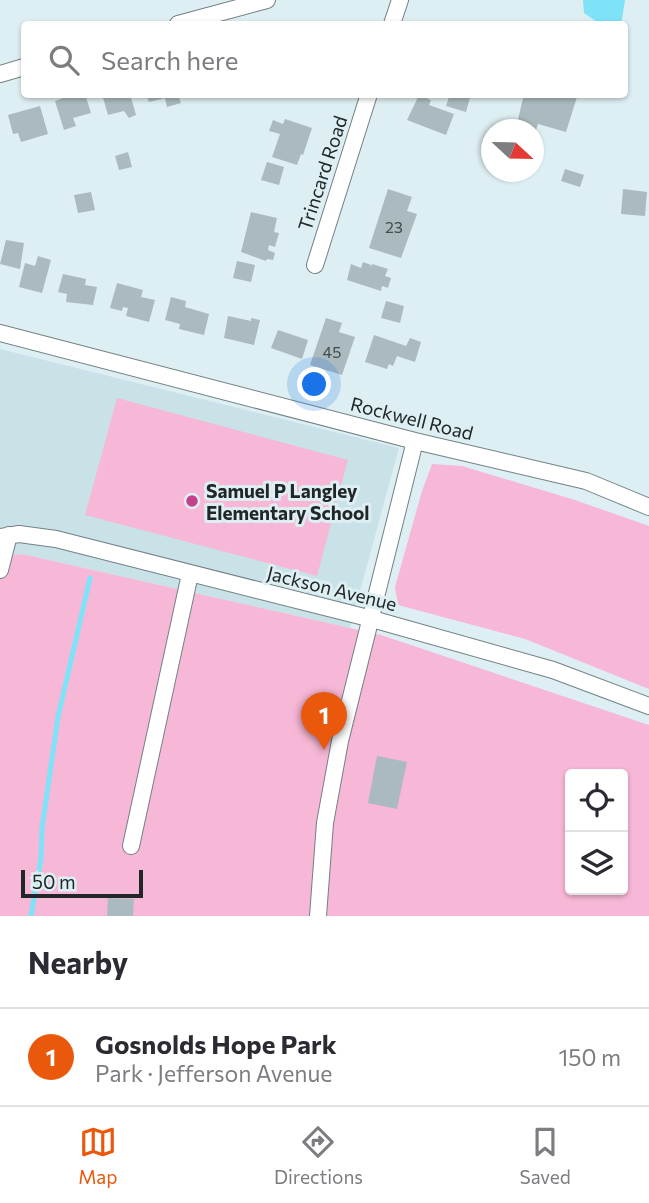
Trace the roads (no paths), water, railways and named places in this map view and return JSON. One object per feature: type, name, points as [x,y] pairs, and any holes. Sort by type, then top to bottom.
[{"type":"street","points":[[189,21],[267,0]]},
{"type":"street","points":[[393,21],[400,0]]},
{"type":"street","points":[[0,74],[21,68]]},
{"type":"street","name":"Trincard Road","points":[[315,265],[368,98]]},
{"type":"street","name":"Rockwell Road","points":[[0,333],[415,441],[586,481],[649,507]]},
{"type":"street","points":[[318,916],[327,809],[340,741],[415,441]]},
{"type":"street","name":"Jackson Avenue","points":[[5,536],[29,534],[56,539],[372,619],[553,670],[649,706]]},
{"type":"street","points":[[0,570],[5,536]]},
{"type":"street","points":[[131,846],[190,573]]},
{"type":"water","points":[[583,0],[625,0],[621,21],[596,21],[584,13]]},
{"type":"waterway","points":[[31,916],[41,858],[42,828],[58,717],[90,578]]},
{"type":"place","name":"Samuel P Langley Elementary School","points":[[192,501]]},
{"type":"place","name":"Gosnolds Hope Park","points":[[324,750]]}]
